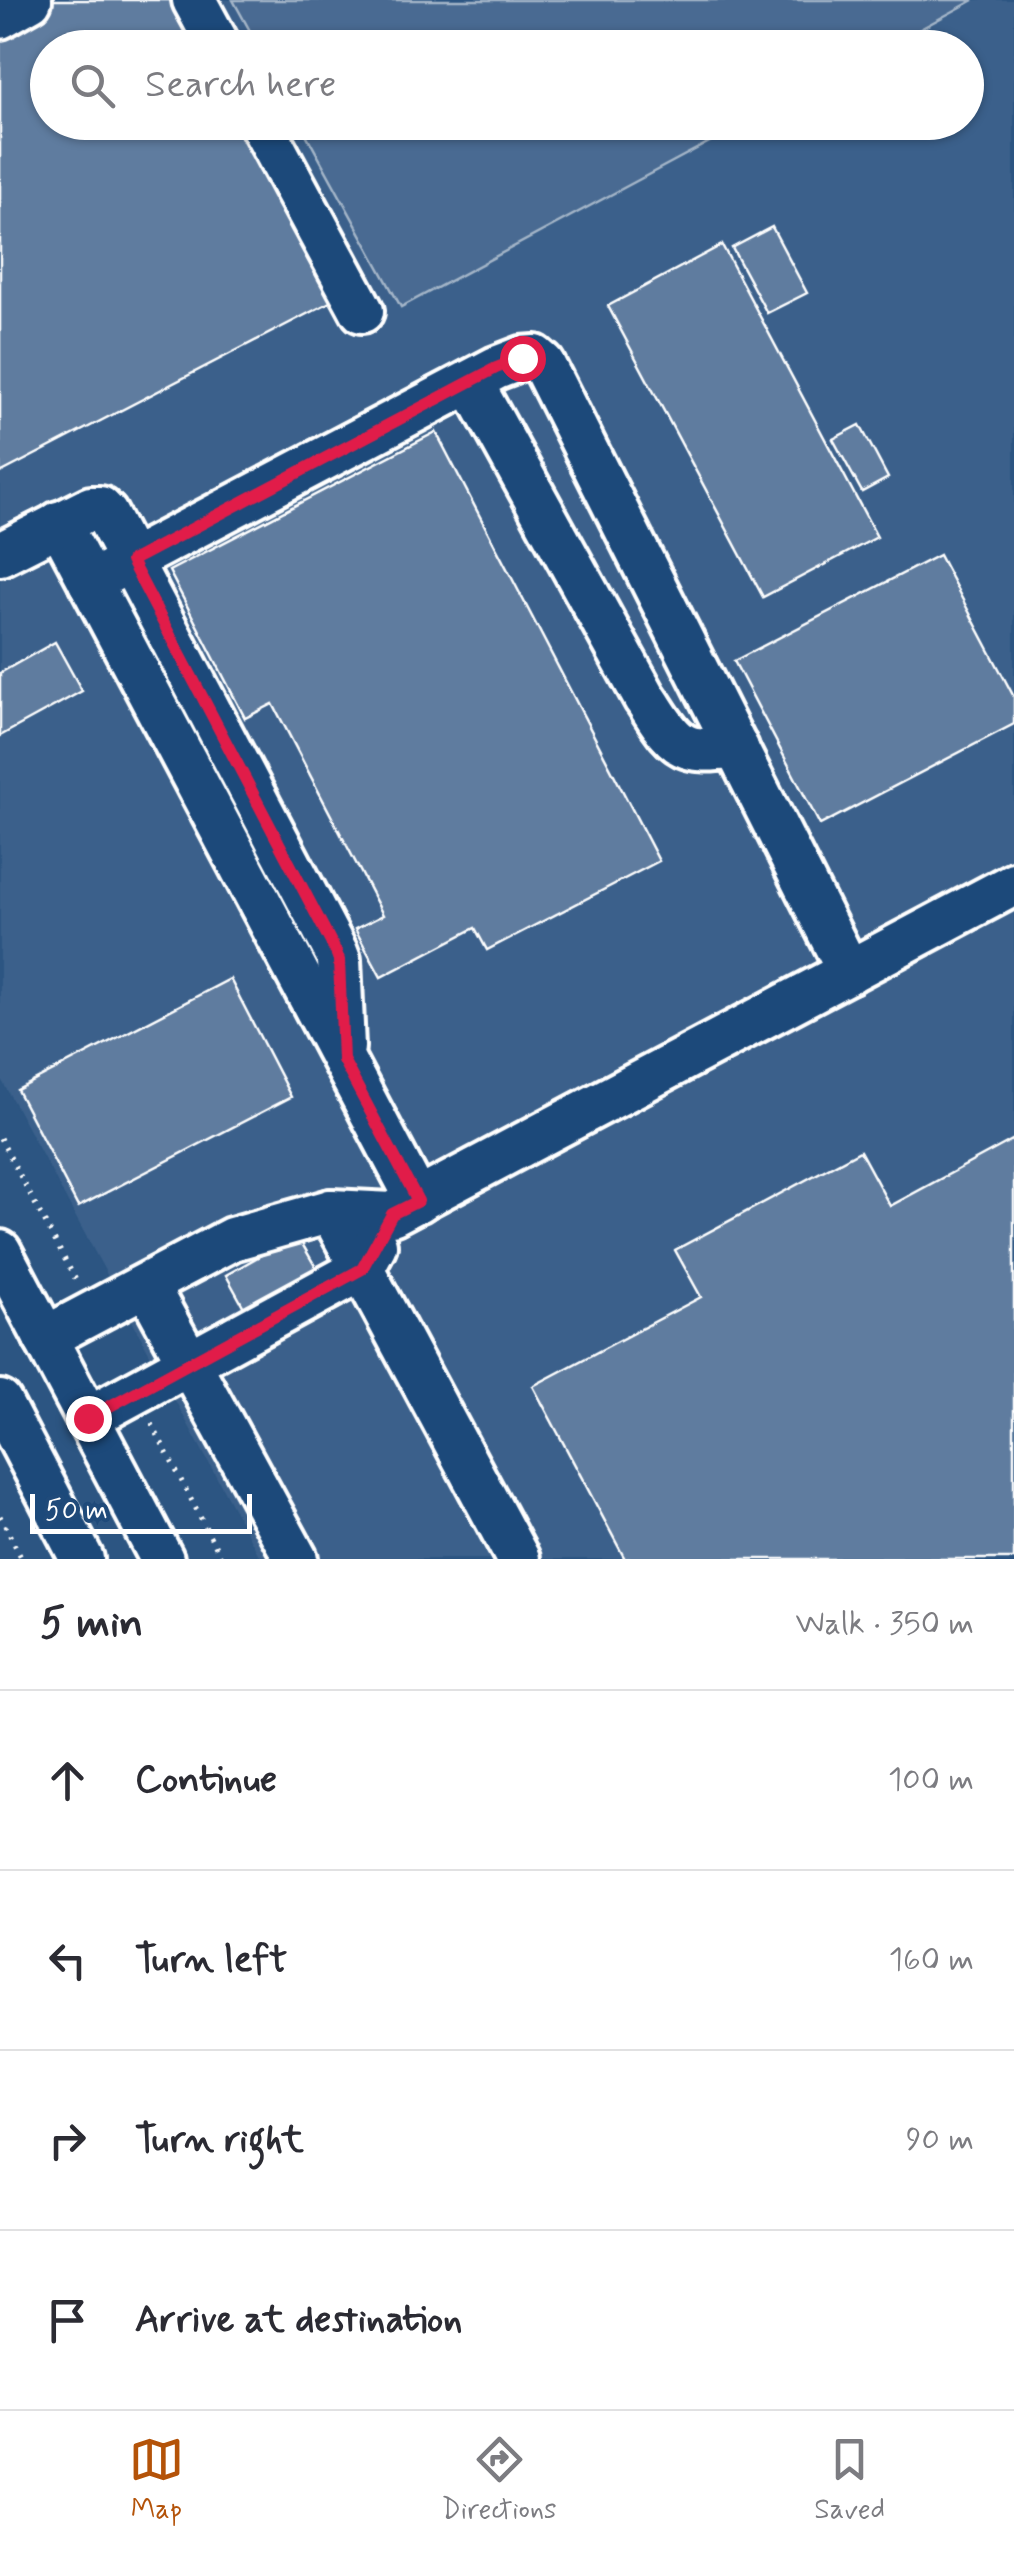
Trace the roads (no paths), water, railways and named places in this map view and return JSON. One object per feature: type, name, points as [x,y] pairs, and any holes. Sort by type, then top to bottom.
[{"type":"street","points":[[0,17],[30,0]]},
{"type":"street","points":[[194,0],[210,30]]},
{"type":"street","points":[[270,140],[362,312]]},
{"type":"street","points":[[90,582],[496,368],[535,357],[543,364],[849,972]]},
{"type":"street","points":[[471,382],[645,698],[665,726],[689,748],[737,748]]},
{"type":"street","points":[[0,554],[91,508],[100,508],[106,514],[336,952],[343,1060]]},
{"type":"street","points":[[59,523],[343,1060],[405,1208]]},
{"type":"street","points":[[46,1338],[232,1239],[331,1210],[405,1208],[1013,886]]},
{"type":"street","points":[[88,1418],[362,1269],[405,1208]]},
{"type":"street","points":[[331,1210],[518,1559]]},
{"type":"street","points":[[0,1252],[162,1559]]},
{"type":"street","points":[[147,1286],[296,1559]]},
{"type":"street","points":[[0,1402],[82,1559]]}]
